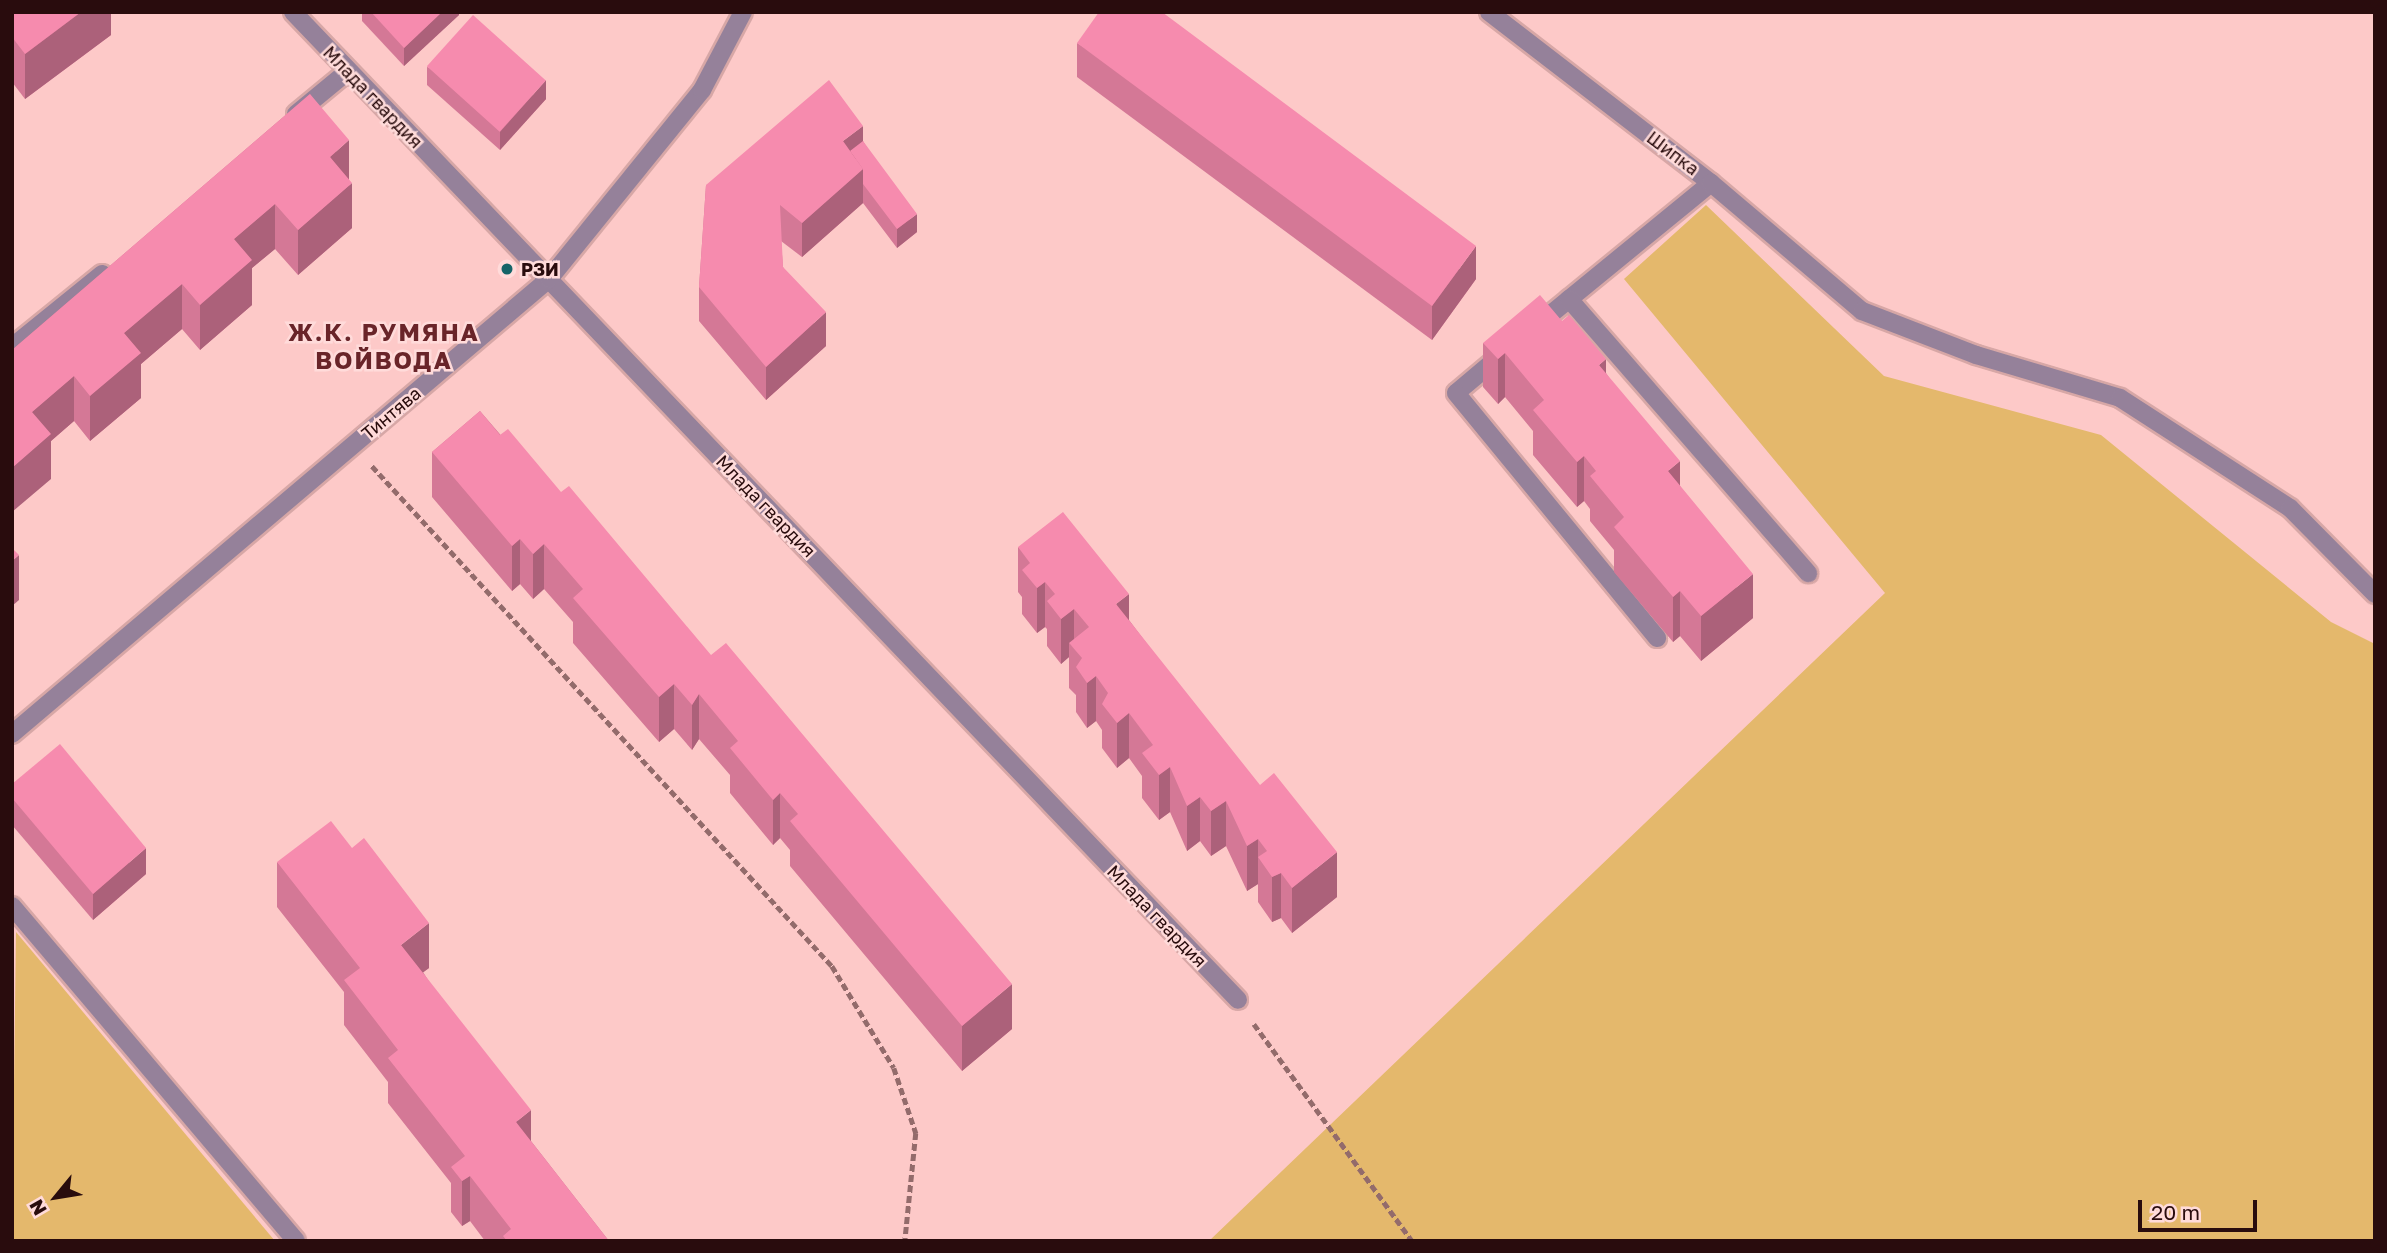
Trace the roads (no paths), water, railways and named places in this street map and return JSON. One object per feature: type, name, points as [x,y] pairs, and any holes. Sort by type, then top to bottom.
[{"type":"street","name":"Млада гвардия","points":[[293,12],[347,72],[549,279],[1238,1000]]},
{"type":"street","name":"Тинтява","points":[[12,734],[549,279],[702,90],[743,12]]},
{"type":"street","name":"Шипка","points":[[1489,12],[1711,183],[1456,393],[1657,638]]},
{"type":"street","points":[[282,125],[347,72]]},
{"type":"street","points":[[1711,183],[1862,310],[1976,355],[2120,398],[2290,508],[2375,594]]},
{"type":"street","points":[[12,347],[120,258]]},
{"type":"street","points":[[1569,299],[1808,573]]},
{"type":"street","points":[[12,906],[296,1241]]},
{"type":"place","name":"РЗИ","points":[[507,269]]},
{"type":"district","name":"Ж.К. РУМЯНА ВОЙВОДА","points":[[384,346]]}]
